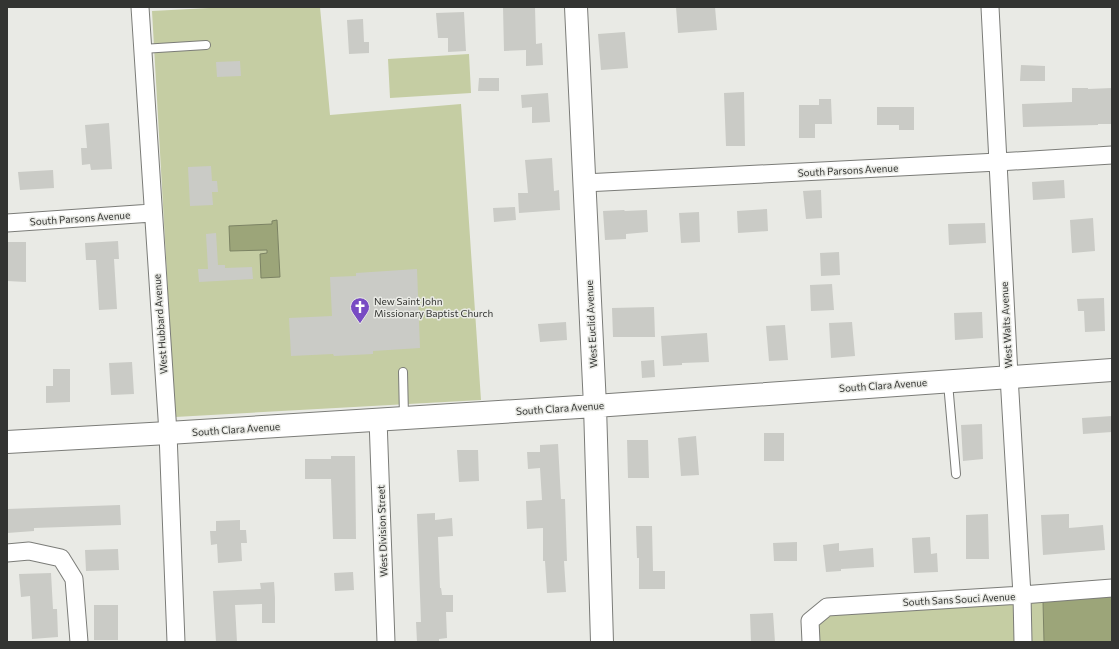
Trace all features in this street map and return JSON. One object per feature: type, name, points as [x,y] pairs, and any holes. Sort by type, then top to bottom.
[{"type":"street","name":"West Hubbard Avenue","points":[[140,7],[152,213],[168,433],[176,642]]},
{"type":"street","name":"West Euclid Avenue","points":[[576,7],[595,406],[602,642]]},
{"type":"street","name":"West Walts Avenue","points":[[990,7],[1022,595],[1023,642]]},
{"type":"street","name":"South Parsons Avenue","points":[[584,183],[998,162],[1112,154]]},
{"type":"street","name":"South Parsons Avenue","points":[[7,223],[152,213]]},
{"type":"street","name":"South Clara Avenue","points":[[7,442],[595,406],[1112,370]]},
{"type":"street","name":"West Division Street","points":[[378,419],[386,642]]},
{"type":"street","points":[[7,553],[29,551],[61,558],[74,579],[80,642]]},
{"type":"street","name":"South Sans Souci Avenue","points":[[811,642],[810,621],[827,607],[1112,588]]},
{"type":"lane","points":[[142,49],[206,45]]},
{"type":"lane","points":[[403,372],[404,418]]},
{"type":"lane","points":[[948,381],[956,474]]},
{"type":"shaded area","points":[[228,7],[320,7],[330,115],[461,104],[481,400],[175,417],[152,11]]},
{"type":"shaded area","points":[[469,54],[471,93],[390,98],[388,59]]},
{"type":"shaded area","points":[[277,220],[280,277],[261,278],[260,254],[267,253],[267,250],[230,251],[229,226],[272,224],[272,221]]},
{"type":"shaded area","points":[[1112,596],[1112,642],[1044,642],[1043,601]]},
{"type":"shaded area","points":[[1043,601],[1044,642],[1031,642],[1031,602]]},
{"type":"shaded area","points":[[1014,603],[1015,642],[819,642],[818,623],[828,615]]},
{"type":"building","points":[[503,7],[535,7],[536,44],[542,43],[543,65],[526,66],[526,50],[504,51]]},
{"type":"building","points":[[676,7],[715,7],[717,30],[678,33]]},
{"type":"building","points":[[464,12],[466,51],[448,52],[448,38],[438,38],[436,13]]},
{"type":"building","points":[[363,19],[364,42],[369,42],[369,53],[349,54],[347,20]]},
{"type":"building","points":[[625,32],[628,68],[601,70],[598,34]]},
{"type":"building","points":[[240,61],[241,76],[217,77],[216,62]]},
{"type":"building","points":[[1021,65],[1045,66],[1045,81],[1020,81]]},
{"type":"building","points":[[479,78],[499,78],[499,91],[478,91]]},
{"type":"building","points":[[1072,88],[1112,88],[1112,124],[1023,127],[1022,104],[1072,102]]},
{"type":"building","points":[[744,92],[745,146],[726,146],[724,93]]},
{"type":"building","points":[[548,93],[550,122],[532,123],[532,107],[522,108],[521,95]]},
{"type":"building","points":[[819,99],[831,99],[832,124],[815,124],[815,138],[799,138],[799,105],[819,105]]},
{"type":"building","points":[[877,107],[914,107],[914,130],[899,130],[899,125],[877,125]]},
{"type":"building","points":[[109,123],[112,169],[91,170],[90,164],[82,165],[81,148],[87,148],[85,125]]},
{"type":"building","points":[[552,158],[554,191],[559,190],[560,210],[519,213],[518,193],[528,193],[525,160]]},
{"type":"building","points":[[211,166],[212,181],[217,181],[218,192],[212,192],[213,205],[190,206],[188,167]]},
{"type":"building","points":[[53,170],[54,188],[20,190],[18,172]]},
{"type":"building","points":[[1064,180],[1065,198],[1033,200],[1032,182]]},
{"type":"building","points":[[821,190],[822,218],[806,219],[803,191]]},
{"type":"building","points":[[515,207],[516,220],[494,222],[493,208]]},
{"type":"building","points":[[767,209],[768,231],[738,233],[737,211]]},
{"type":"building","points":[[647,210],[648,232],[626,234],[626,239],[605,240],[603,211]]},
{"type":"building","points":[[699,212],[700,242],[681,243],[679,213]]},
{"type":"building","points":[[1093,218],[1095,251],[1072,253],[1070,220]]},
{"type":"building","points":[[985,223],[986,243],[949,245],[948,224]]},
{"type":"building","points":[[216,233],[218,265],[225,265],[225,268],[252,267],[253,279],[199,282],[198,269],[208,269],[206,234]]},
{"type":"building","points":[[118,241],[119,259],[114,259],[117,309],[99,310],[96,260],[86,260],[85,243]]},
{"type":"building","points":[[8,242],[26,242],[26,282],[7,281]]},
{"type":"building","points":[[839,252],[840,275],[821,276],[820,253]]},
{"type":"building","points":[[417,269],[420,348],[373,351],[373,354],[291,356],[289,318],[332,316],[330,277],[356,276],[356,273]]},
{"type":"building","points":[[832,284],[834,310],[811,311],[810,285]]},
{"type":"building","points":[[1104,298],[1105,331],[1085,332],[1084,311],[1078,311],[1077,299]]},
{"type":"building","points":[[654,307],[655,337],[613,337],[612,308]]},
{"type":"building","points":[[982,312],[983,338],[955,340],[954,313]]},
{"type":"building","points":[[566,322],[567,340],[540,342],[538,324]]},
{"type":"building","points":[[852,322],[855,356],[831,358],[829,323]]},
{"type":"building","points":[[785,325],[788,360],[769,361],[766,326]]},
{"type":"building","points":[[707,333],[709,362],[682,363],[682,365],[663,366],[661,336]]},
{"type":"building","points":[[654,360],[655,377],[642,378],[641,361]]},
{"type":"building","points":[[132,362],[134,394],[111,395],[109,363]]},
{"type":"building","points":[[53,369],[70,369],[70,402],[46,403],[46,386],[53,386]]},
{"type":"building","points":[[1112,416],[1112,432],[1083,434],[1082,418]]},
{"type":"building","points":[[982,424],[983,459],[963,461],[961,425]]},
{"type":"building","points":[[764,433],[784,433],[784,461],[764,461]]},
{"type":"building","points":[[696,436],[699,475],[681,476],[678,438]]},
{"type":"building","points":[[627,440],[648,440],[649,478],[628,478]]},
{"type":"building","points":[[558,444],[561,499],[565,499],[567,561],[564,561],[566,592],[547,593],[545,561],[543,561],[543,528],[527,529],[526,501],[542,500],[540,468],[528,469],[527,452],[540,452],[540,445]]},
{"type":"building","points":[[457,450],[478,450],[479,481],[459,482]]},
{"type":"building","points":[[331,456],[355,456],[356,539],[333,539],[331,479],[305,479],[305,459],[331,459]]},
{"type":"building","points":[[120,505],[121,525],[34,528],[34,531],[7,533],[7,509]]},
{"type":"building","points":[[435,513],[435,520],[452,518],[453,536],[438,537],[440,588],[442,595],[453,595],[453,612],[446,612],[447,638],[439,639],[439,642],[417,642],[416,622],[421,622],[417,514]]},
{"type":"building","points":[[988,514],[989,559],[966,559],[966,515]]},
{"type":"building","points":[[1069,514],[1069,528],[1103,525],[1105,550],[1043,555],[1041,515]]},
{"type":"building","points":[[240,520],[240,530],[246,530],[247,543],[241,543],[242,561],[218,563],[217,544],[211,545],[210,531],[216,531],[216,521]]},
{"type":"building","points":[[636,526],[652,526],[653,571],[665,571],[665,589],[639,589],[639,558],[637,558]]},
{"type":"building","points":[[930,537],[931,554],[937,553],[938,572],[914,573],[912,538]]},
{"type":"building","points":[[797,542],[797,561],[774,561],[773,543]]},
{"type":"building","points":[[839,543],[839,551],[873,548],[874,567],[841,569],[841,571],[826,572],[823,545]]},
{"type":"building","points":[[118,549],[119,570],[86,571],[85,550]]},
{"type":"building","points":[[353,572],[354,590],[335,591],[334,573]]},
{"type":"building","points":[[51,573],[53,609],[57,609],[58,637],[32,639],[30,596],[21,597],[19,574]]},
{"type":"building","points":[[274,582],[275,623],[262,623],[262,604],[235,605],[237,642],[216,642],[213,591],[261,589],[260,583]]},
{"type":"building","points":[[94,605],[118,605],[118,640],[94,640]]},
{"type":"building","points":[[773,613],[775,642],[751,642],[750,614]]},
{"type":"place","name":"New Saint John Missionary Baptist Church","points":[[360,324]]}]
